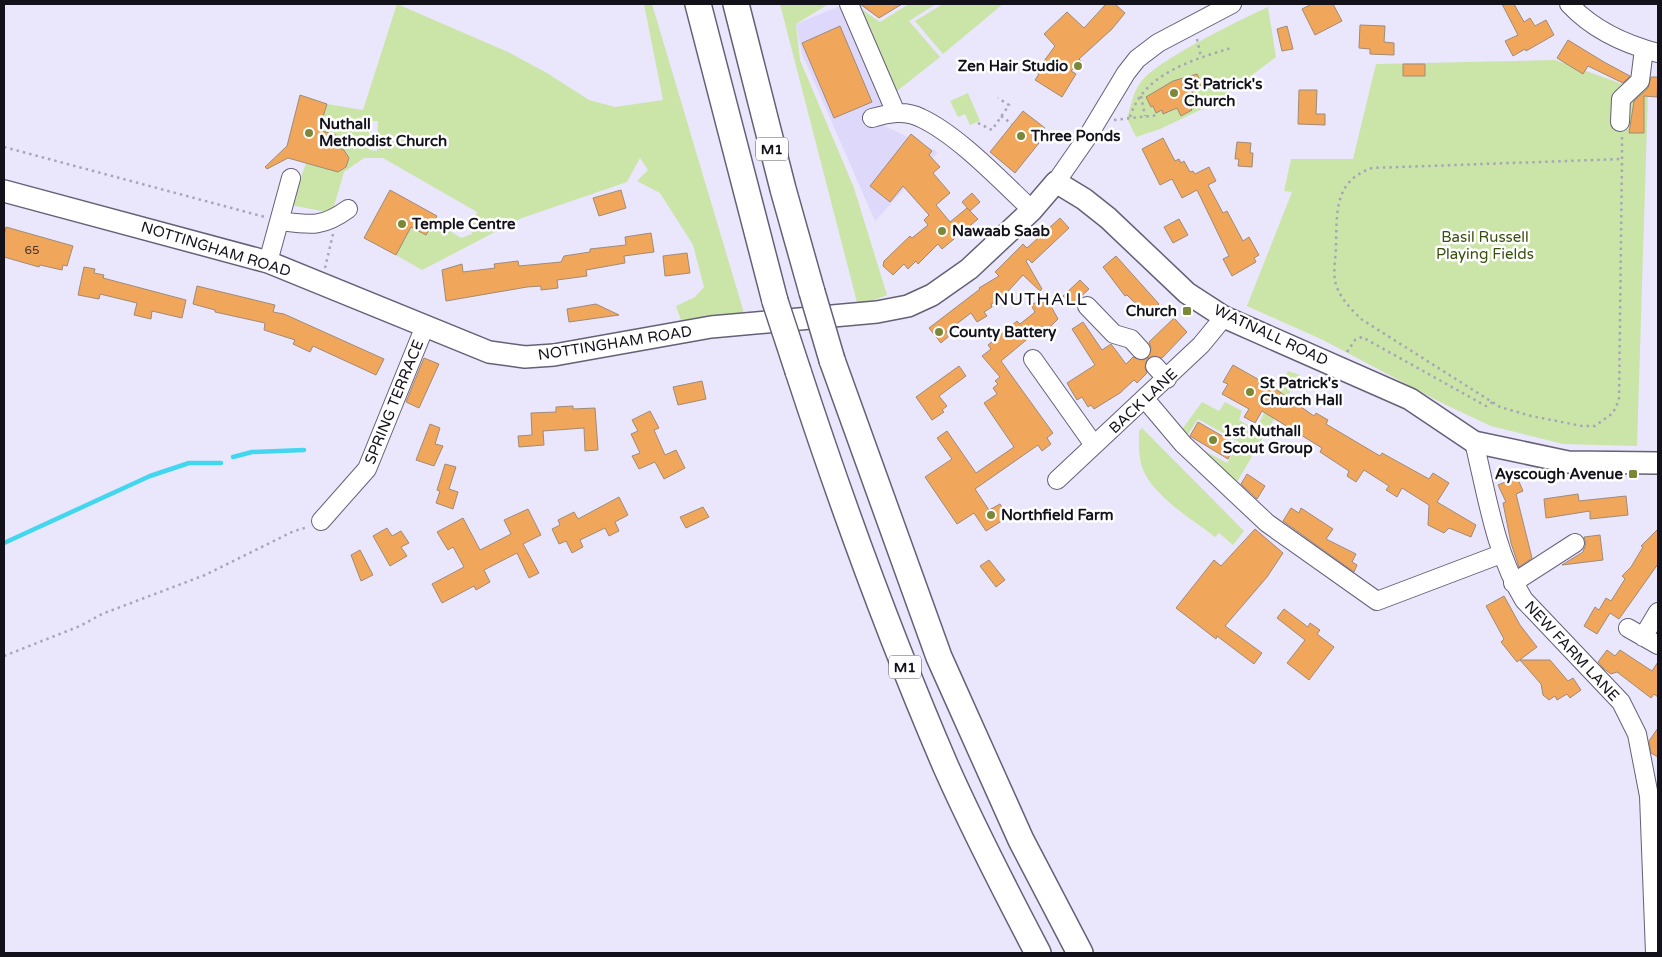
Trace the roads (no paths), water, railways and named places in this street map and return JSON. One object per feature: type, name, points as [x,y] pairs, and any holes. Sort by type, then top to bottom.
[{"type":"highway","points":[[688,4],[708,49]]},
{"type":"highway","name":"M1","points":[[698,4],[708,49],[775,301],[846,516],[902,660],[966,809],[1038,953]]},
{"type":"highway","name":"M1","points":[[736,4],[773,153],[832,360],[939,657],[1020,840],[1080,953]]},
{"type":"main road","name":"NOTTINGHAM ROAD","points":[[4,191],[268,262],[489,352],[525,357],[554,355],[711,327],[893,309],[922,300],[959,277],[1032,210],[1056,182]]},
{"type":"main road","name":"WATNALL ROAD","points":[[1056,182],[1084,199],[1108,218],[1187,293],[1224,317],[1410,399],[1474,442],[1568,462],[1658,463]]},
{"type":"street","points":[[849,4],[896,113]]},
{"type":"street","points":[[1056,182],[1137,59],[1158,43],[1232,4]]},
{"type":"street","points":[[1569,4],[1601,31],[1630,45],[1651,51],[1640,81],[1621,99],[1620,122]]},
{"type":"street","points":[[872,118],[896,113],[921,118],[956,141],[1032,210]]},
{"type":"street","points":[[268,262],[291,178]]},
{"type":"street","points":[[280,221],[312,225],[333,221],[348,209]]},
{"type":"street","points":[[1086,306],[1114,334],[1131,338],[1141,350]]},
{"type":"street","name":"BACK LANE","points":[[1057,480],[1201,345],[1224,317]]},
{"type":"street","name":"SPRING TERRACE","points":[[320,521],[367,469],[425,326]]},
{"type":"street","points":[[1033,359],[1094,445]]},
{"type":"street","points":[[1155,366],[1166,379]]},
{"type":"street","points":[[1144,399],[1183,444],[1267,523],[1377,601],[1502,554]]},
{"type":"street","name":"NEW FARM LANE","points":[[1474,442],[1502,554],[1513,582],[1524,600],[1621,702],[1637,734],[1649,796],[1655,953]]},
{"type":"street","points":[[1513,582],[1575,543]]},
{"type":"street","points":[[1628,628],[1651,641],[1658,612]]},
{"type":"waterway","points":[[233,457],[252,452],[304,450]]},
{"type":"waterway","points":[[4,543],[150,476],[189,463],[221,463]]},
{"type":"place","name":"Zen Hair Studio","points":[[1078,66]]},
{"type":"place","name":"St Patrick's Church","points":[[1174,93]]},
{"type":"place","name":"Nuthall Methodist Church","points":[[309,133]]},
{"type":"place","name":"Three Ponds","points":[[1021,136]]},
{"type":"place","name":"Temple Centre","points":[[402,224]]},
{"type":"place","name":"Nawaab Saab","points":[[942,231]]},
{"type":"place","name":"Church","points":[[1187,311]]},
{"type":"place","name":"County Battery","points":[[939,332]]},
{"type":"place","name":"St Patrick's Church Hall","points":[[1250,392]]},
{"type":"place","name":"1st Nuthall Scout Group","points":[[1213,440]]},
{"type":"place","name":"Ayscough Avenue","points":[[1633,474]]},
{"type":"place","name":"Northfield Farm","points":[[991,515]]},
{"type":"district","name":"NUTHALL","points":[[1041,299]]},
{"type":"park label","name":"Basil Russell Playing Fields","points":[[1485,246]]}]
